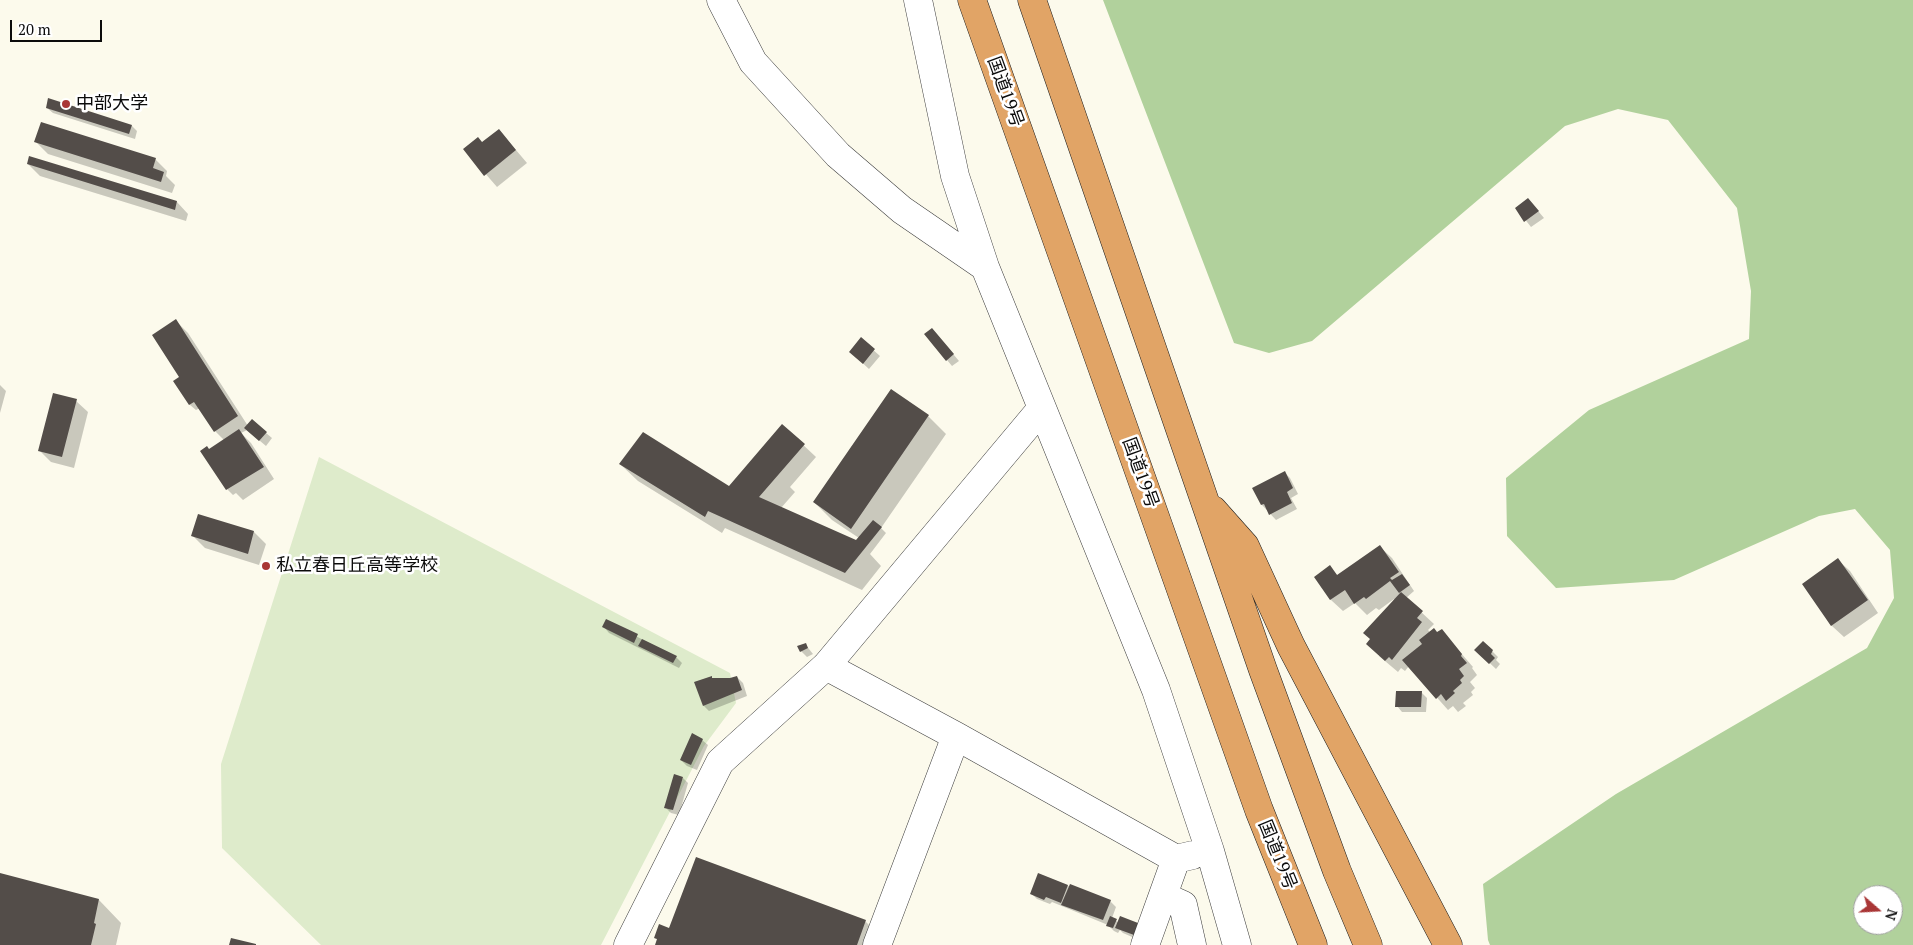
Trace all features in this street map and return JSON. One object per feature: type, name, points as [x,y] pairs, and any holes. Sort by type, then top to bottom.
[{"type":"highway","name":"国道19号","points":[[972,0],[1259,810],[1312,945]]},
{"type":"highway","points":[[1032,0],[1266,679],[1337,871],[1368,945]]},
{"type":"highway","points":[[1205,501],[1245,546],[1291,646],[1448,945]]},
{"type":"street","points":[[721,0],[753,62],[838,155],[902,210],[986,267]]},
{"type":"street","points":[[918,0],[955,176],[986,267],[1156,690],[1210,851],[1238,945]]},
{"type":"street","points":[[628,945],[720,762],[826,666],[1042,408]]},
{"type":"street","points":[[826,666],[1176,859],[1210,851]]},
{"type":"street","points":[[877,945],[956,736]]},
{"type":"street","points":[[1145,945],[1176,859]]},
{"type":"street","points":[[1163,896],[1183,905],[1192,945]]},
{"type":"green space","points":[[1103,0],[1913,0],[1913,945],[1490,945],[1488,940],[1483,884],[1616,794],[1867,648],[1894,598],[1890,550],[1855,509],[1819,516],[1674,580],[1556,588],[1507,536],[1506,478],[1589,410],[1749,339],[1751,291],[1737,208],[1668,120],[1618,109],[1565,126],[1312,341],[1269,353],[1234,343]]},
{"type":"green space","points":[[319,457],[730,673],[736,703],[704,746],[601,945],[321,945],[222,848],[221,764]]},
{"type":"building","points":[[48,98],[132,125],[129,134],[46,108]]},
{"type":"building","points":[[41,122],[156,158],[153,168],[164,172],[161,182],[34,142]]},
{"type":"building","points":[[499,129],[516,150],[484,176],[463,149],[478,137],[482,142]]},
{"type":"building","points":[[29,156],[177,201],[175,210],[27,164]]},
{"type":"building","points":[[1528,198],[1539,211],[1524,222],[1515,208]]},
{"type":"building","points":[[176,319],[238,416],[214,432],[194,402],[189,405],[173,381],[179,377],[152,335]]},
{"type":"building","points":[[932,328],[954,354],[946,361],[924,334]]},
{"type":"building","points":[[861,337],[875,349],[863,364],[849,352]]},
{"type":"building","points":[[891,389],[929,415],[851,529],[813,502]]},
{"type":"building","points":[[53,393],[77,399],[62,457],[38,451]]},
{"type":"building","points":[[252,419],[267,432],[259,441],[244,428]]},
{"type":"building","points":[[782,424],[805,444],[759,497],[856,540],[873,520],[882,527],[845,573],[708,511],[705,517],[619,464],[643,432],[729,486]]},
{"type":"building","points":[[239,429],[264,467],[226,490],[200,451],[207,446],[209,449]]},
{"type":"building","points":[[1285,471],[1293,488],[1287,492],[1292,503],[1269,515],[1264,504],[1261,505],[1252,488]]},
{"type":"building","points":[[198,514],[254,531],[248,554],[191,536]]},
{"type":"building","points":[[1380,545],[1399,572],[1390,578],[1392,580],[1402,574],[1410,585],[1399,593],[1390,581],[1366,599],[1364,597],[1354,604],[1345,590],[1330,600],[1314,577],[1330,565],[1337,575]]},
{"type":"building","points":[[1838,558],[1868,600],[1831,626],[1802,584]]},
{"type":"building","points":[[1401,592],[1423,611],[1417,618],[1422,622],[1392,660],[1389,657],[1385,661],[1366,644],[1370,639],[1363,633]]},
{"type":"building","points":[[606,619],[638,634],[634,643],[602,627]]},
{"type":"building","points":[[1434,628],[1437,632],[1442,629],[1467,663],[1459,669],[1464,676],[1460,680],[1462,683],[1446,701],[1441,694],[1436,699],[1402,660],[1422,644],[1419,640]]},
{"type":"building","points":[[642,639],[677,656],[673,663],[638,646]]},
{"type":"building","points":[[1483,641],[1493,650],[1491,654],[1495,658],[1489,664],[1474,650]]},
{"type":"building","points":[[806,643],[808,648],[800,652],[797,646]]},
{"type":"building","points":[[712,676],[712,678],[730,678],[737,676],[742,690],[703,706],[694,682]]},
{"type":"building","points":[[1396,691],[1422,691],[1421,707],[1395,707]]},
{"type":"building","points":[[692,733],[703,739],[691,765],[680,760]]},
{"type":"building","points":[[674,774],[683,777],[673,810],[664,808]]},
{"type":"building","points":[[696,857],[866,920],[857,945],[655,945],[657,939],[654,938],[659,924],[669,928]]},
{"type":"building","points":[[0,873],[99,899],[91,945],[0,945]]},
{"type":"building","points":[[1038,873],[1068,885],[1061,903],[1046,897],[1044,900],[1030,894]]},
{"type":"building","points":[[1070,884],[1111,900],[1103,920],[1061,905]]},
{"type":"building","points":[[1110,916],[1117,919],[1113,928],[1106,926]]},
{"type":"building","points":[[1120,916],[1138,923],[1134,935],[1115,928]]},
{"type":"building","points":[[231,938],[256,944],[256,945],[229,945]]},
{"type":"place","name":"中部大学","points":[[66,104]]},
{"type":"place","name":"私立春日丘高等学校","points":[[266,566]]}]
